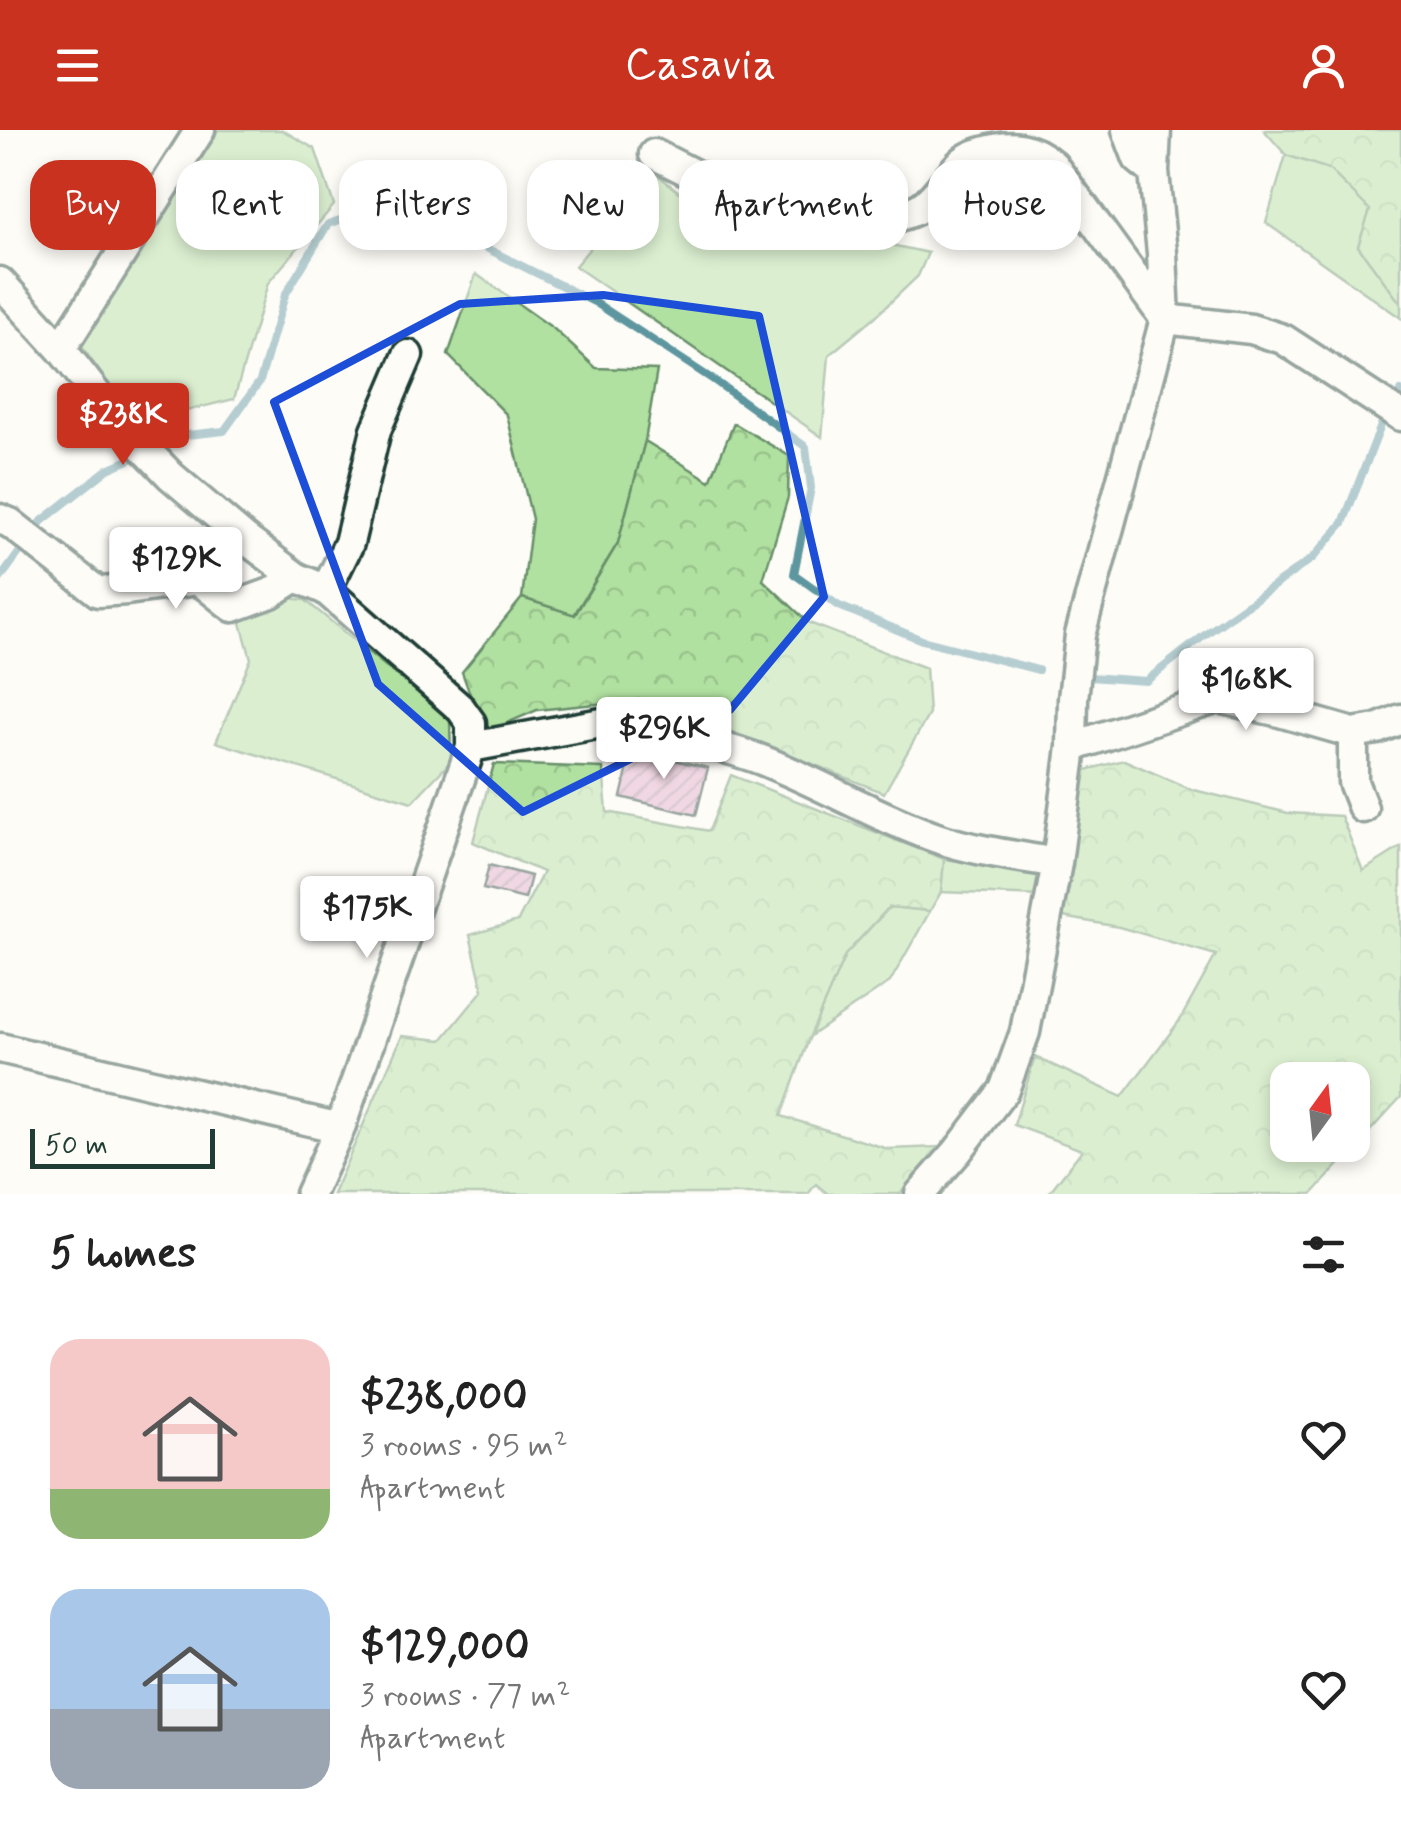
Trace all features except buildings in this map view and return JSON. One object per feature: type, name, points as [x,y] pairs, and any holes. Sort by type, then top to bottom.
[{"type":"street","points":[[61,349],[200,130]]},
{"type":"street","points":[[1126,130],[1138,158],[1154,172]]},
{"type":"street","points":[[920,1194],[1004,1090],[1025,1032],[1057,863],[1072,747],[1080,634],[1164,319],[1154,172],[1156,130]]},
{"type":"street","points":[[654,154],[750,201],[802,214],[859,220],[896,217],[925,204],[971,156],[1008,146],[1026,148],[1053,165],[1164,319],[1251,329],[1283,339],[1401,416]]},
{"type":"street","points":[[0,282],[61,349],[116,420],[171,476],[296,577],[326,590],[461,709],[470,723],[471,747],[340,1128],[310,1194]]},
{"type":"street","points":[[326,590],[349,542],[376,430],[408,355]]},
{"type":"street","points":[[5,521],[98,592],[198,580],[233,607],[270,594],[296,577]]},
{"type":"street","points":[[1072,747],[1218,698],[1352,733],[1377,729],[1401,719]]},
{"type":"street","points":[[471,747],[608,722],[648,723],[766,761],[939,839],[1057,863]]},
{"type":"street","points":[[1352,733],[1353,782],[1363,808]]},
{"type":"street","points":[[0,1048],[340,1128]]},
{"type":"highlighted area","points":[[603,295],[759,316],[824,597],[730,710],[523,812],[378,684],[274,402],[460,304]]},
{"type":"green space","points":[[218,130],[282,130],[315,149],[319,160],[198,160]]},
{"type":"green space","points":[[1264,130],[1401,130],[1401,304],[1358,246],[1370,210],[1329,169],[1286,155]]},
{"type":"green space","points":[[1286,155],[1329,169],[1371,210],[1358,246],[1401,304],[1401,318],[1266,223]]},
{"type":"green space","points":[[319,161],[334,205],[319,223]]},
{"type":"green space","points":[[659,176],[679,192],[679,250],[908,249],[928,253],[918,276],[829,355],[822,437],[575,266],[588,250],[659,250]]},
{"type":"green space","points":[[176,193],[176,250],[296,250],[268,283],[234,399],[137,423],[82,347],[82,334],[138,250],[156,250],[156,223]]},
{"type":"green space","points":[[476,274],[554,329],[596,368],[657,370],[645,441],[618,543],[574,615],[522,598],[532,519],[507,415],[448,355]]},
{"type":"green space","points":[[734,423],[789,456],[788,497],[763,580],[809,623],[926,668],[929,714],[884,793],[645,699],[537,710],[484,733],[462,672],[522,598],[575,615],[618,543],[645,441],[710,481]]},
{"type":"green space","points":[[278,597],[305,600],[450,719],[451,761],[412,802],[216,742],[251,659],[240,619]]},
{"type":"green space","points":[[1124,760],[1190,789],[1288,813],[1341,816],[1363,871],[1401,847],[1401,1097],[1370,1131],[1370,1062],[1270,1062],[1270,1162],[1341,1162],[1312,1194],[1048,1194],[1082,1150],[1014,1125],[1035,1057],[1122,1097],[1180,1020],[1216,955],[1119,927],[1063,917],[1086,770]]},
{"type":"green space","points":[[494,764],[603,768],[607,812],[709,831],[731,775],[944,859],[941,892],[930,911],[889,907],[845,955],[781,1116],[888,1149],[940,1147],[900,1194],[828,1194],[816,1184],[808,1194],[333,1194],[402,1036],[442,1040],[483,990],[470,935],[518,921],[543,872],[473,842]]},
{"type":"green space","points":[[944,859],[1046,873],[1041,896],[941,892]]},
{"type":"green space","points":[[890,907],[930,911],[890,982],[810,1036],[845,955]]},
{"type":"waterway","points":[[153,450],[187,435],[224,431],[260,381],[285,295],[328,224],[394,202],[596,303],[806,447],[811,488],[794,574],[839,606],[922,640],[1038,670]]},
{"type":"waterway","points":[[1089,677],[1146,681],[1313,558],[1343,523],[1382,423],[1401,391]]},
{"type":"waterway","points":[[0,579],[42,521],[108,469],[140,455]]}]
